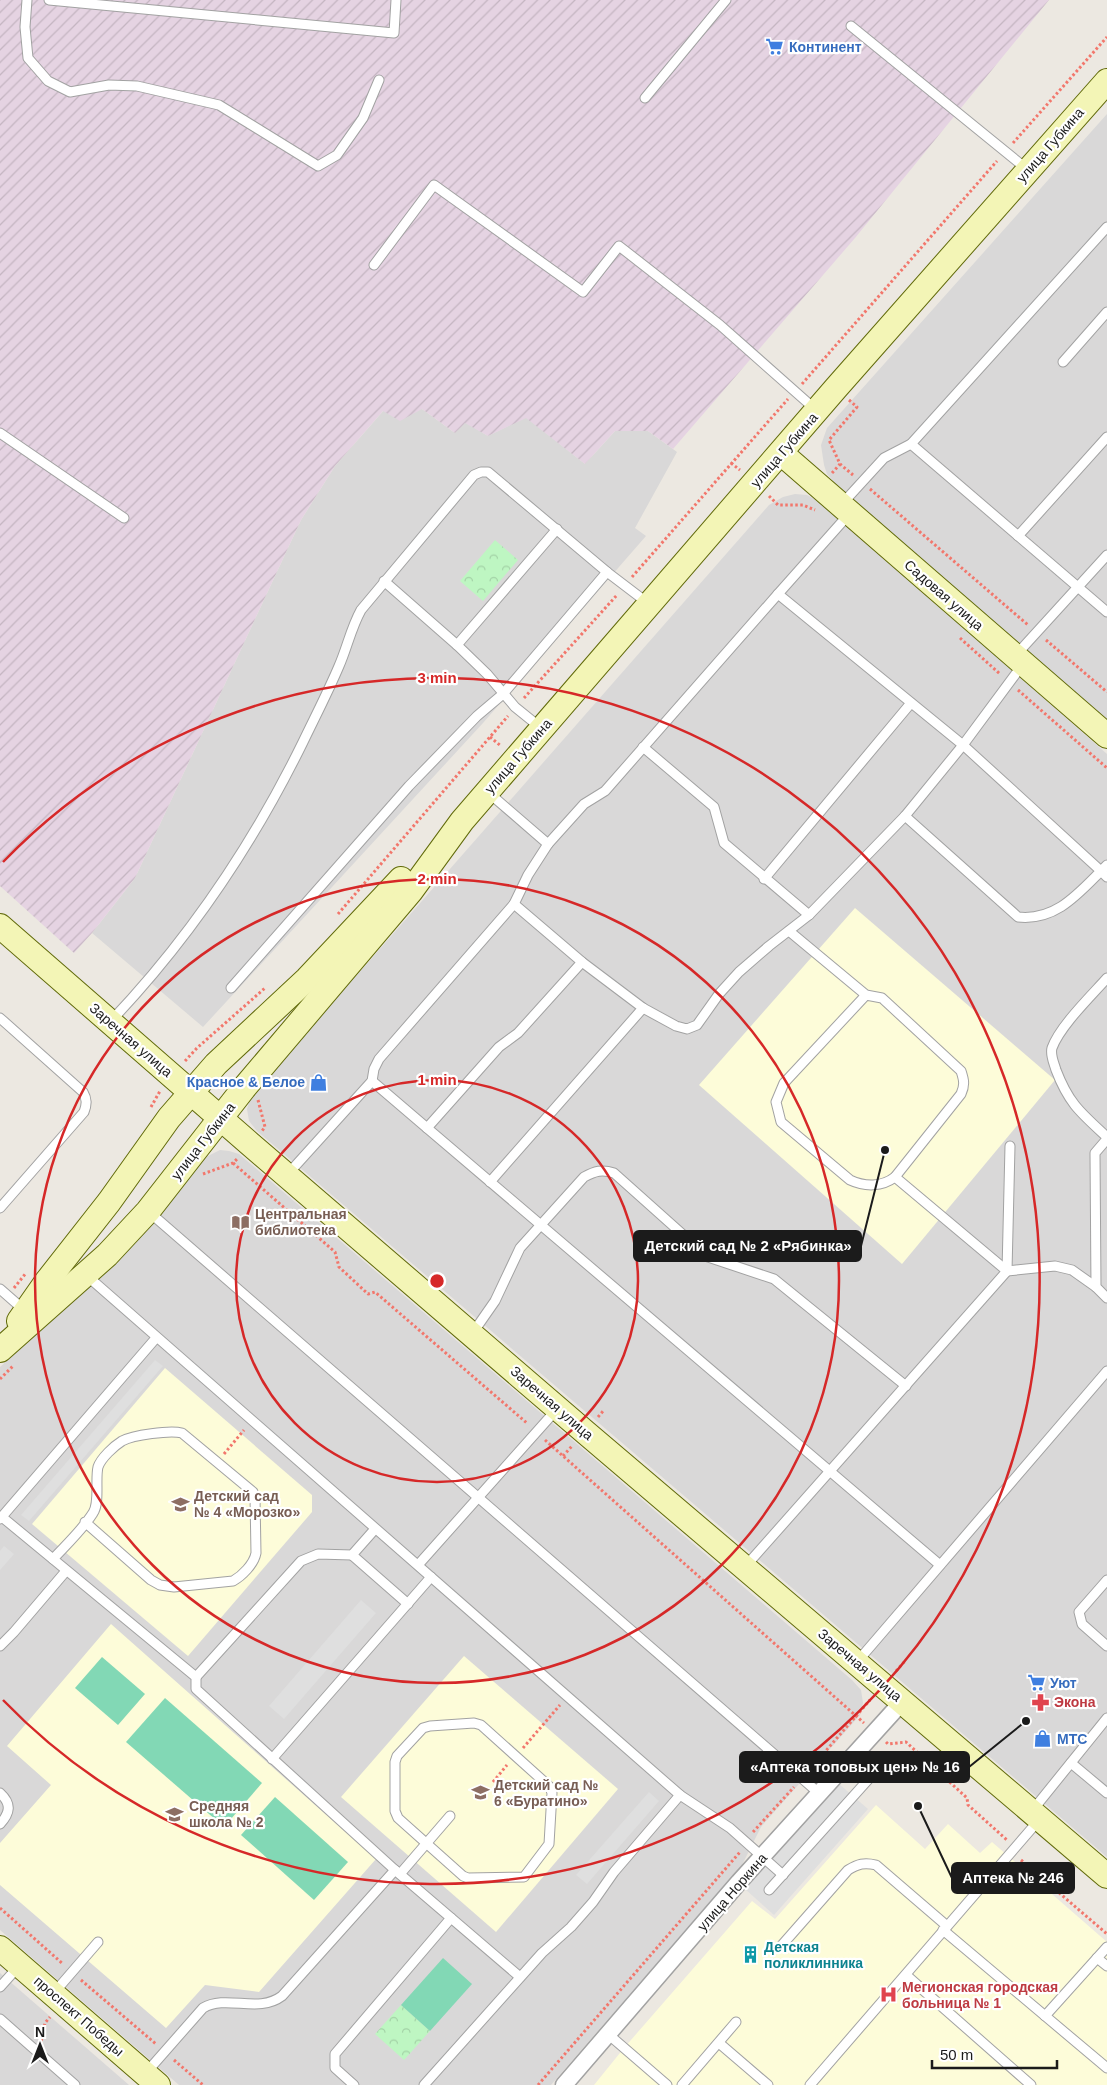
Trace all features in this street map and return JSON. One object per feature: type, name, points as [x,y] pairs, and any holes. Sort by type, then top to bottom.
[{"type":"main road","name":"улица Губкина","points":[[0,1348],[107,1255],[148,1211],[220,1118],[411,890],[462,820],[1107,81]]},
{"type":"main road","name":"Садовая улица","points":[[781,453],[1107,736]]},
{"type":"main road","name":"улица Губкина","points":[[0,1348],[169,1118],[228,1051],[307,979],[401,879],[462,820]]},
{"type":"main road","name":"Заречная улица","points":[[0,926],[287,1176],[1107,1876]]},
{"type":"main road","name":"проспект Победы","points":[[0,1948],[151,2079]]},
{"type":"street","name":"улица Норкина","points":[[564,2085],[762,1857],[902,1701]]},
{"type":"lane","points":[[27,0],[25,27],[28,58],[48,81],[70,92],[109,85],[137,86],[219,104],[318,166],[337,155],[363,118],[379,80]]},
{"type":"lane","points":[[49,0],[394,33],[396,0]]},
{"type":"lane","points":[[645,98],[726,0]]},
{"type":"lane","points":[[851,26],[1028,170]]},
{"type":"lane","points":[[374,265],[434,185],[583,292],[620,246],[720,325],[817,411]]},
{"type":"lane","points":[[287,1176],[372,1081],[374,1069],[379,1059],[514,904],[528,875],[548,844],[584,804],[604,791],[778,594],[846,509],[862,483],[884,458],[911,444],[1107,227]]},
{"type":"lane","points":[[1063,362],[1107,312]]},
{"type":"lane","points":[[0,433],[124,518]]},
{"type":"lane","points":[[1018,536],[1107,437]]},
{"type":"lane","points":[[911,444],[1107,612]]},
{"type":"lane","points":[[110,1022],[178,942],[214,894],[248,842],[311,726],[340,665],[355,622],[366,604],[445,507],[474,475],[480,472],[488,472],[607,572],[650,605]]},
{"type":"lane","points":[[457,645],[557,529]]},
{"type":"lane","points":[[514,904],[582,962],[643,1008],[676,1026],[687,1029],[697,1025],[719,994],[739,972],[809,915],[905,816],[963,745],[1037,632],[1107,555]]},
{"type":"lane","points":[[231,988],[409,786],[477,716],[503,694],[607,572]]},
{"type":"lane","points":[[384,582],[457,645],[487,674],[516,708],[542,729]]},
{"type":"lane","points":[[778,594],[963,745],[1105,871],[1056,911],[1030,918],[1018,917],[905,816]]},
{"type":"lane","points":[[764,879],[911,703]]},
{"type":"lane","points":[[643,747],[714,807],[724,843],[764,879],[809,915]]},
{"type":"lane","points":[[487,791],[548,844]]},
{"type":"lane","points":[[789,930],[866,995],[882,998],[961,1071],[964,1080],[964,1088],[961,1094],[895,1177],[882,1185],[857,1184],[850,1180],[781,1122],[776,1102],[784,1082],[866,995]]},
{"type":"lane","points":[[427,1128],[499,1047],[518,1033],[582,962]]},
{"type":"lane","points":[[1096,1287],[1095,1153],[1107,1138],[1078,1110],[1065,1092],[1052,1060],[1051,1050],[1059,1034],[1107,978]]},
{"type":"lane","points":[[490,1182],[643,1008]]},
{"type":"lane","points":[[0,1018],[83,1092],[86,1098],[86,1105],[84,1112],[0,1208]]},
{"type":"lane","points":[[372,1081],[940,1565]]},
{"type":"lane","points":[[745,1567],[1007,1272],[1010,1146]]},
{"type":"lane","points":[[472,1334],[496,1301],[520,1248],[584,1177],[603,1170],[614,1174],[708,1257],[774,1279],[906,1386]]},
{"type":"lane","points":[[895,1177],[1007,1272],[1055,1266],[1072,1270],[1096,1287],[1107,1298]]},
{"type":"lane","points":[[148,1211],[820,1794]]},
{"type":"lane","points":[[85,1274],[680,1795],[730,1828],[783,1875]]},
{"type":"lane","points":[[0,1289],[25,1312]]},
{"type":"lane","points":[[156,1338],[1,1518],[196,1677]]},
{"type":"lane","points":[[857,1662],[1107,1371]]},
{"type":"lane","points":[[418,1565],[558,1408]]},
{"type":"lane","points":[[53,1560],[85,1522],[95,1511],[98,1467],[102,1459],[122,1441],[174,1430],[182,1433],[253,1492],[255,1498],[255,1559],[233,1581],[174,1588],[160,1585],[85,1522]]},
{"type":"lane","points":[[352,1555],[376,1529]]},
{"type":"lane","points":[[408,1604],[352,1555],[318,1554],[302,1562],[196,1677],[196,1689],[398,1872],[520,1977]]},
{"type":"lane","points":[[0,1646],[66,1571]]},
{"type":"lane","points":[[272,1759],[431,1577]]},
{"type":"lane","points":[[1107,1580],[1079,1612],[1082,1624],[1107,1646]]},
{"type":"lane","points":[[810,2085],[1013,1850],[1071,1763],[1107,1718]]},
{"type":"lane","points":[[474,1723],[481,1725],[516,1756],[550,1787],[552,1793],[549,1844],[524,1877],[468,1878],[463,1876],[398,1818],[395,1811],[395,1762],[397,1756],[423,1728],[474,1723]]},
{"type":"lane","points":[[769,1890],[884,1762]]},
{"type":"lane","points":[[1071,1763],[1107,1793]]},
{"type":"lane","points":[[0,1793],[8,1802],[9,1808],[8,1815],[0,1824]]},
{"type":"lane","points":[[424,2085],[542,1953],[571,1927],[593,1902],[614,1872],[680,1795]]},
{"type":"lane","points":[[151,2079],[164,2051],[202,2008],[210,2004],[263,2005],[273,2003],[282,1996],[450,1816]]},
{"type":"lane","points":[[782,1945],[848,1870],[863,1863],[876,1865],[1045,2016],[1107,2068]]},
{"type":"lane","points":[[354,2085],[335,2068],[335,2054],[451,1918]]},
{"type":"lane","points":[[53,1994],[98,1942]]},
{"type":"lane","points":[[1045,2016],[1107,1947]]},
{"type":"lane","points":[[1097,1958],[1107,1966]]},
{"type":"lane","points":[[0,1987],[20,1965]]},
{"type":"lane","points":[[906,1975],[1031,2085]]},
{"type":"lane","points":[[0,2019],[74,2085]]},
{"type":"lane","points":[[682,2085],[736,2022]]},
{"type":"lane","points":[[608,2034],[667,2085]]},
{"type":"lane","points":[[718,2043],[768,2085]]},
{"type":"path","points":[[336,917],[516,708],[1107,37]]},
{"type":"path","points":[[858,406],[829,440],[840,464],[1107,692]]},
{"type":"path","points":[[148,1112],[156,1095],[197,1048],[272,982]]},
{"type":"path","points":[[233,1163],[335,1252],[338,1267],[368,1294],[375,1292],[888,1744],[906,1742],[967,1798],[968,1805],[1006,1837],[1017,1856],[1107,1935]]},
{"type":"path","points":[[8,1295],[32,1266]]},
{"type":"path","points":[[0,1371],[4,1374]]},
{"type":"path","points":[[217,1462],[252,1421]]},
{"type":"path","points":[[493,1782],[568,1697]]},
{"type":"path","points":[[538,2085],[735,1859]]},
{"type":"path","points":[[0,1908],[203,2085]]},
{"type":"shaded area","points":[[0,0],[1049,0],[855,238],[673,449],[648,431],[615,431],[585,464],[526,418],[488,436],[465,423],[455,433],[422,409],[400,421],[383,411],[335,466],[301,520],[135,878],[74,953],[0,886]]},
{"type":"shaded area","points":[[1107,114],[1107,722],[836,484],[827,474],[821,445],[827,428]]},
{"type":"shaded area","points":[[422,409],[455,433],[465,422],[488,436],[526,417],[585,464],[615,431],[648,431],[677,452],[635,528],[646,536],[483,723],[203,1027],[92,933],[135,878],[301,520],[335,466],[384,410]]},
{"type":"shaded area","points":[[795,494],[807,495],[820,502],[1107,754],[1107,1857],[257,1131],[249,1121],[247,1109],[250,1099],[257,1089],[769,505],[783,497]]},
{"type":"shaded area","points":[[855,908],[1055,1080],[902,1264],[699,1085]]},
{"type":"shaded area","points":[[220,1150],[239,1154],[852,1680],[861,1690],[863,1703],[860,1715],[761,1827],[742,1865],[551,2085],[179,2085],[0,1930],[0,1367],[102,1276],[200,1160]]},
{"type":"shaded area","points":[[155,1360],[163,1366],[29,1521],[21,1515]]},
{"type":"shaded area","name":"Детский сад № 4 «Морозко»","points":[[165,1368],[312,1495],[312,1512],[188,1656],[32,1524]]},
{"type":"shaded area","points":[[4,1546],[14,1554],[0,1570],[0,1551]]},
{"type":"shaded area","points":[[361,1600],[376,1613],[284,1719],[269,1706]]},
{"type":"shaded area","name":"Средняя школа № 2","points":[[111,1624],[376,1859],[259,1992],[205,1985],[166,2028],[0,1885],[0,1843],[51,1785],[7,1746]]},
{"type":"shaded area","name":"Детский сад № 6 «Буратино»","points":[[464,1656],[618,1789],[496,1932],[341,1797]]},
{"type":"shaded area","points":[[838,1783],[868,1809],[774,1915],[745,1889]]},
{"type":"shaded area","points":[[649,1792],[659,1801],[587,1884],[576,1875]]},
{"type":"shaded area","name":"Мегионская городская больница № 1","points":[[876,1805],[925,1849],[948,1824],[980,1853],[992,1842],[1107,1942],[1107,2085],[594,2085],[752,1901],[775,1919]]},
{"type":"shaded area","points":[[0,1973],[129,2085],[0,2085]]},
{"type":"green space","points":[[495,540],[518,560],[483,601],[460,581]]},
{"type":"green space","points":[[102,1657],[145,1694],[118,1725],[75,1688]]},
{"type":"green space","points":[[165,1698],[262,1783],[224,1827],[126,1742]]},
{"type":"green space","points":[[275,1797],[348,1862],[314,1900],[241,1835]]},
{"type":"green space","points":[[443,1958],[472,1984],[430,2031],[401,2005]]},
{"type":"green space","points":[[401,2005],[430,2031],[404,2060],[375,2034]]},
{"type":"place","name":"Континент","points":[[775,47]]},
{"type":"place","name":"Красное & Белое","points":[[319,1082]]},
{"type":"place","name":"Детский сад № 2 «Рябинка»","points":[[885,1150]]},
{"type":"place","name":"Центральная библиотека","points":[[241,1222]]},
{"type":"place","name":"Детский сад № 4 «Морозко»","points":[[180,1504]]},
{"type":"place","name":"Уют","points":[[1036,1683]]},
{"type":"place","name":"Экона","points":[[1040,1702]]},
{"type":"place","name":"«Аптека топовых цен» № 16","points":[[1026,1721]]},
{"type":"place","name":"МТС","points":[[1043,1739]]},
{"type":"place","name":"Детский сад № 6 «Буратино»","points":[[480,1793]]},
{"type":"place","name":"Аптека № 246","points":[[918,1806]]},
{"type":"place","name":"Средняя школа № 2","points":[[175,1814]]},
{"type":"place","name":"Детская поликлинника","points":[[750,1955]]},
{"type":"place","name":"Мегионская городская больница № 1","points":[[888,1995]]}]
